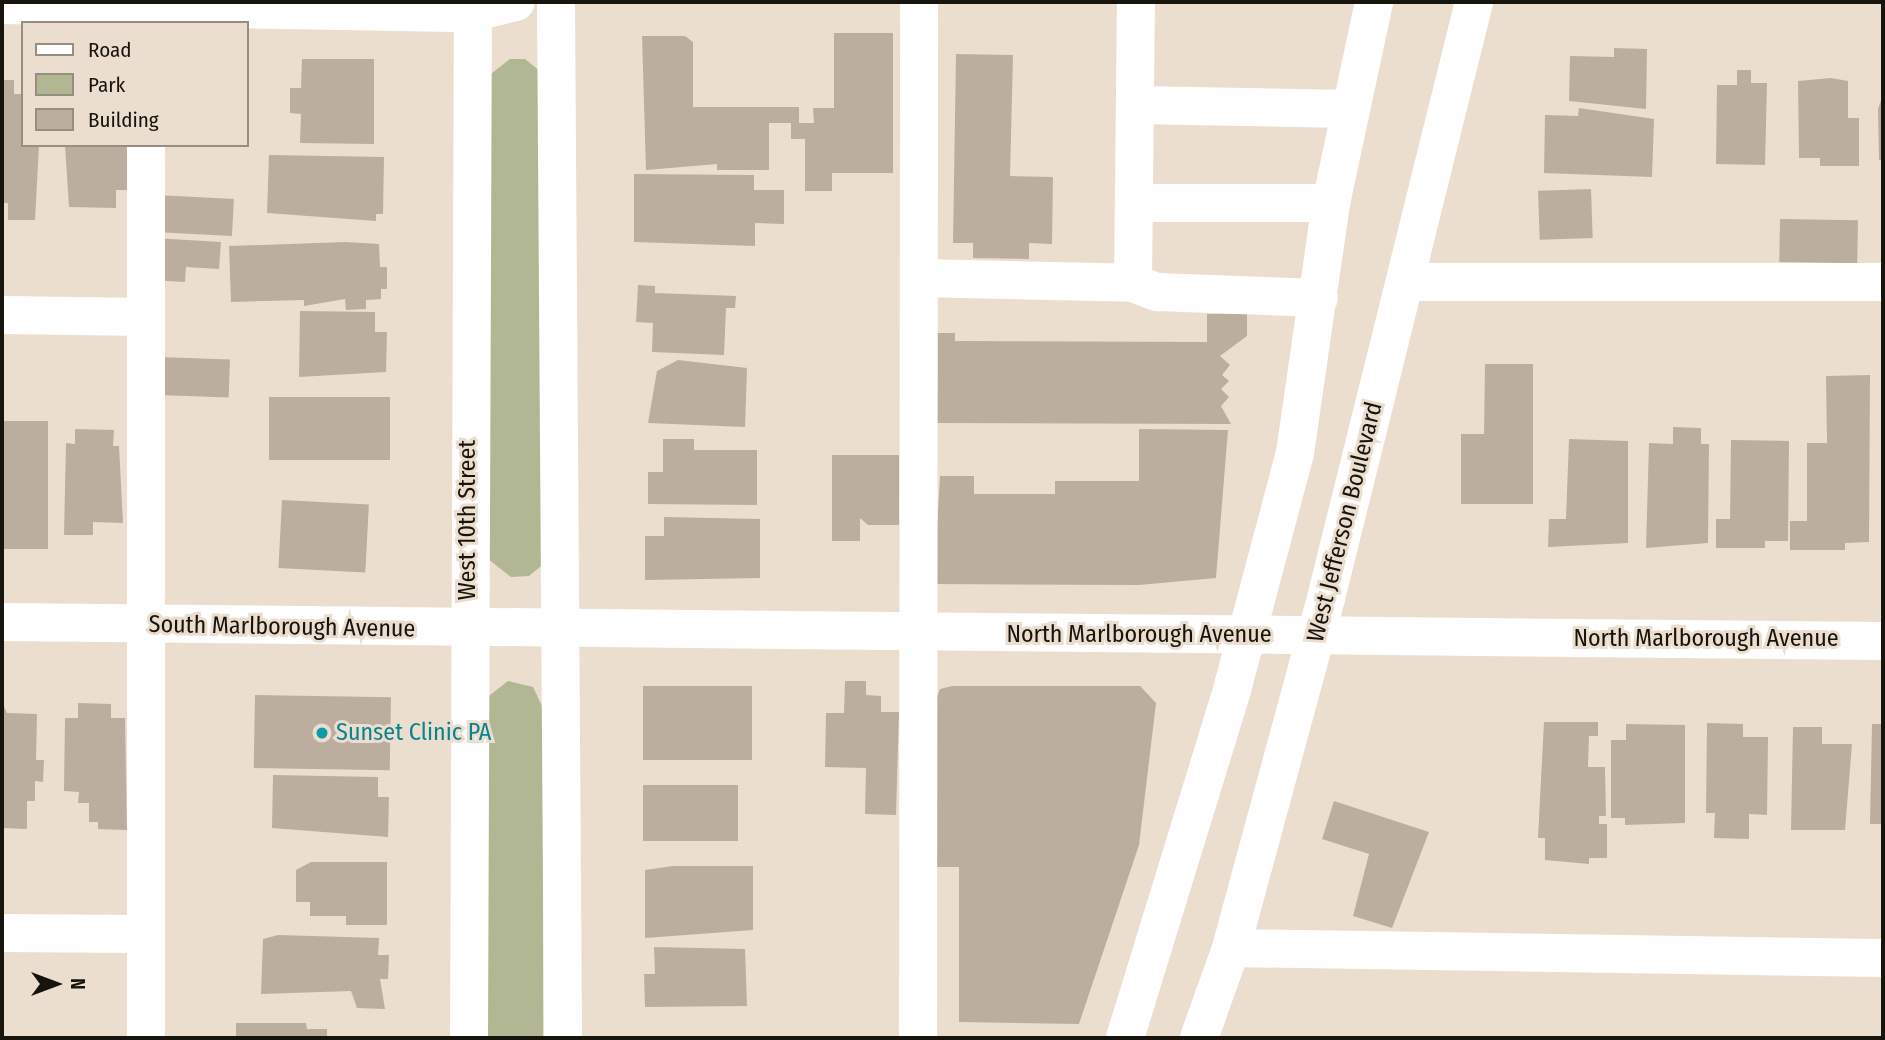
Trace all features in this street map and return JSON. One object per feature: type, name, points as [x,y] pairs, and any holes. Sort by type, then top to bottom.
[{"type":"street","points":[[2,5],[146,15],[471,7],[516,2]]},
{"type":"street","points":[[556,2],[563,631],[564,1038]]},
{"type":"street","points":[[918,1038],[919,2]]},
{"type":"street","points":[[1133,283],[1136,2]]},
{"type":"street","points":[[1125,1038],[1246,636],[1306,408],[1331,203],[1374,2]]},
{"type":"street","name":"West Jefferson Boulevard","points":[[1199,1038],[1231,948],[1316,636],[1474,2]]},
{"type":"street","name":"West 10th Street","points":[[469,1038],[471,7]]},
{"type":"street","points":[[1136,105],[1349,109]]},
{"type":"street","points":[[146,147],[146,1038]]},
{"type":"street","points":[[1134,203],[1331,203]]},
{"type":"street","points":[[920,278],[1133,283],[1157,292],[1319,298]]},
{"type":"street","points":[[1406,282],[1883,282]]},
{"type":"street","points":[[2,315],[146,317]]},
{"type":"street","name":"South Marlborough Avenue","points":[[2,622],[563,631]]},
{"type":"street","name":"North Marlborough Avenue","points":[[563,631],[1883,640]]},
{"type":"street","points":[[2,933],[144,934]]},
{"type":"street","points":[[1231,948],[1883,958]]},
{"type":"green space","points":[[510,59],[525,59],[541,72],[541,566],[529,576],[511,577],[488,559],[487,77]]},
{"type":"green space","points":[[508,681],[533,687],[543,708],[543,1038],[485,1038],[485,699]]},
{"type":"building","points":[[834,33],[893,33],[893,173],[832,173],[832,191],[805,191],[805,139],[791,139],[791,123],[769,123],[769,170],[717,170],[717,164],[646,170],[642,36],[685,36],[693,42],[693,107],[799,107],[799,123],[814,123],[813,108],[834,108]]},
{"type":"building","points":[[1614,48],[1647,49],[1646,109],[1569,101],[1570,56],[1614,57]]},
{"type":"building","points":[[956,54],[1013,55],[1010,176],[1053,177],[1052,244],[1029,243],[1029,259],[973,258],[973,243],[953,243]]},
{"type":"building","points":[[302,59],[374,59],[374,144],[300,143],[301,114],[290,113],[290,88],[301,88]]},
{"type":"building","points":[[1737,70],[1751,70],[1751,83],[1767,83],[1765,165],[1716,164],[1717,85],[1737,85]]},
{"type":"building","points":[[1831,78],[1848,81],[1848,118],[1859,118],[1859,166],[1820,166],[1820,158],[1799,158],[1798,81]]},
{"type":"building","points":[[2,80],[14,80],[14,94],[21,94],[21,147],[39,147],[35,220],[8,220],[8,203],[2,203]]},
{"type":"building","points":[[1883,95],[1883,160],[1879,160],[1878,109]]},
{"type":"building","points":[[1579,108],[1654,119],[1652,177],[1544,173],[1545,115],[1578,116]]},
{"type":"building","points":[[65,147],[136,147],[135,190],[116,190],[116,208],[69,207]]},
{"type":"building","points":[[269,155],[384,157],[383,214],[376,214],[376,221],[267,213]]},
{"type":"building","points":[[634,174],[754,175],[754,190],[784,190],[784,224],[755,223],[755,246],[634,242]]},
{"type":"building","points":[[1591,189],[1593,238],[1540,240],[1538,191]]},
{"type":"building","points":[[156,195],[234,199],[232,236],[154,232]]},
{"type":"building","points":[[1780,219],[1858,220],[1857,263],[1779,262]]},
{"type":"building","points":[[153,238],[221,242],[219,269],[186,267],[185,282],[151,280]]},
{"type":"building","points":[[345,242],[379,244],[380,267],[387,267],[387,289],[381,289],[381,299],[366,300],[366,309],[346,310],[345,299],[304,306],[304,300],[231,302],[229,246]]},
{"type":"building","points":[[638,285],[655,286],[655,293],[736,296],[735,308],[726,308],[724,355],[652,352],[653,323],[636,322]]},
{"type":"building","points":[[300,311],[375,312],[375,332],[387,332],[386,372],[299,377]]},
{"type":"building","points":[[1207,314],[1247,314],[1247,336],[1220,356],[1230,365],[1222,375],[1229,381],[1221,389],[1229,397],[1221,406],[1231,424],[932,423],[932,333],[955,333],[955,341],[1207,342]]},
{"type":"building","points":[[159,357],[230,359],[229,397],[158,395]]},
{"type":"building","points":[[678,360],[747,368],[745,427],[648,423],[657,371]]},
{"type":"building","points":[[1485,364],[1533,364],[1533,504],[1461,504],[1461,434],[1484,434]]},
{"type":"building","points":[[1870,375],[1869,542],[1845,543],[1845,550],[1790,550],[1790,521],[1807,521],[1807,443],[1827,443],[1826,376]]},
{"type":"building","points":[[269,397],[390,397],[390,460],[269,460]]},
{"type":"building","points":[[2,421],[48,421],[48,549],[2,549]]},
{"type":"building","points":[[1673,427],[1701,428],[1701,444],[1709,444],[1708,543],[1646,548],[1649,443],[1673,444]]},
{"type":"building","points":[[75,429],[114,430],[113,446],[119,446],[123,523],[93,522],[93,535],[64,535],[66,443],[75,444]]},
{"type":"building","points":[[1139,429],[1228,430],[1216,578],[1139,585],[934,584],[940,476],[974,476],[974,494],[1055,494],[1055,481],[1139,481]]},
{"type":"building","points":[[663,439],[694,439],[694,450],[757,450],[757,505],[648,504],[648,472],[663,472]]},
{"type":"building","points":[[1569,439],[1628,441],[1628,543],[1548,547],[1549,519],[1566,519]]},
{"type":"building","points":[[1731,440],[1789,441],[1788,541],[1765,541],[1765,548],[1716,548],[1716,519],[1730,519]]},
{"type":"building","points":[[832,455],[899,455],[899,525],[868,525],[860,518],[860,541],[832,541]]},
{"type":"building","points":[[282,500],[369,505],[365,572],[278,568]]},
{"type":"building","points":[[664,517],[760,519],[760,578],[645,580],[645,536],[664,536]]},
{"type":"building","points":[[845,681],[866,681],[866,695],[881,696],[881,712],[899,712],[896,815],[865,814],[866,768],[825,767],[826,713],[844,713]]},
{"type":"building","points":[[643,686],[752,686],[752,760],[643,760]]},
{"type":"building","points":[[952,686],[1140,686],[1156,703],[1139,845],[1079,1024],[959,1022],[959,867],[933,867],[934,704],[940,689]]},
{"type":"building","name":"Sunset Clinic PA","points":[[255,695],[391,697],[390,770],[254,768]]},
{"type":"building","points":[[2,702],[7,713],[37,714],[36,760],[44,760],[43,782],[35,781],[35,801],[27,801],[27,829],[2,828]]},
{"type":"building","points":[[78,703],[111,704],[111,718],[125,718],[127,830],[98,829],[98,822],[89,822],[89,803],[78,803],[79,792],[64,791],[65,718],[78,718]]},
{"type":"building","points":[[1544,722],[1598,722],[1598,736],[1589,736],[1588,767],[1605,767],[1606,816],[1599,816],[1599,824],[1607,824],[1607,858],[1589,858],[1589,864],[1545,860],[1545,838],[1538,838]]},
{"type":"building","points":[[1707,723],[1743,724],[1743,737],[1768,737],[1767,815],[1749,814],[1749,839],[1714,838],[1715,813],[1706,813]]},
{"type":"building","points":[[1626,724],[1685,725],[1685,823],[1625,825],[1625,818],[1611,818],[1611,740],[1626,740]]},
{"type":"building","points":[[1872,724],[1883,724],[1883,824],[1870,824]]},
{"type":"building","points":[[1793,727],[1822,727],[1822,744],[1852,744],[1845,830],[1791,830]]},
{"type":"building","points":[[273,775],[378,777],[378,797],[389,797],[388,837],[272,828]]},
{"type":"building","points":[[643,785],[738,785],[738,841],[643,841]]},
{"type":"building","points":[[1334,801],[1429,832],[1392,928],[1353,916],[1369,854],[1322,839]]},
{"type":"building","points":[[311,862],[387,862],[387,925],[346,925],[346,916],[310,916],[310,902],[296,902],[296,870]]},
{"type":"building","points":[[673,866],[753,866],[753,930],[645,938],[645,870]]},
{"type":"building","points":[[278,935],[379,938],[378,955],[389,955],[388,979],[380,979],[385,1009],[357,1008],[351,991],[261,994],[263,939]]},
{"type":"building","points":[[654,947],[745,949],[747,1006],[645,1007],[644,974],[655,974]]},
{"type":"building","points":[[236,1023],[306,1023],[307,1029],[327,1029],[327,1038],[236,1038]]},
{"type":"place","name":"Sunset Clinic PA","points":[[322,733]]}]
